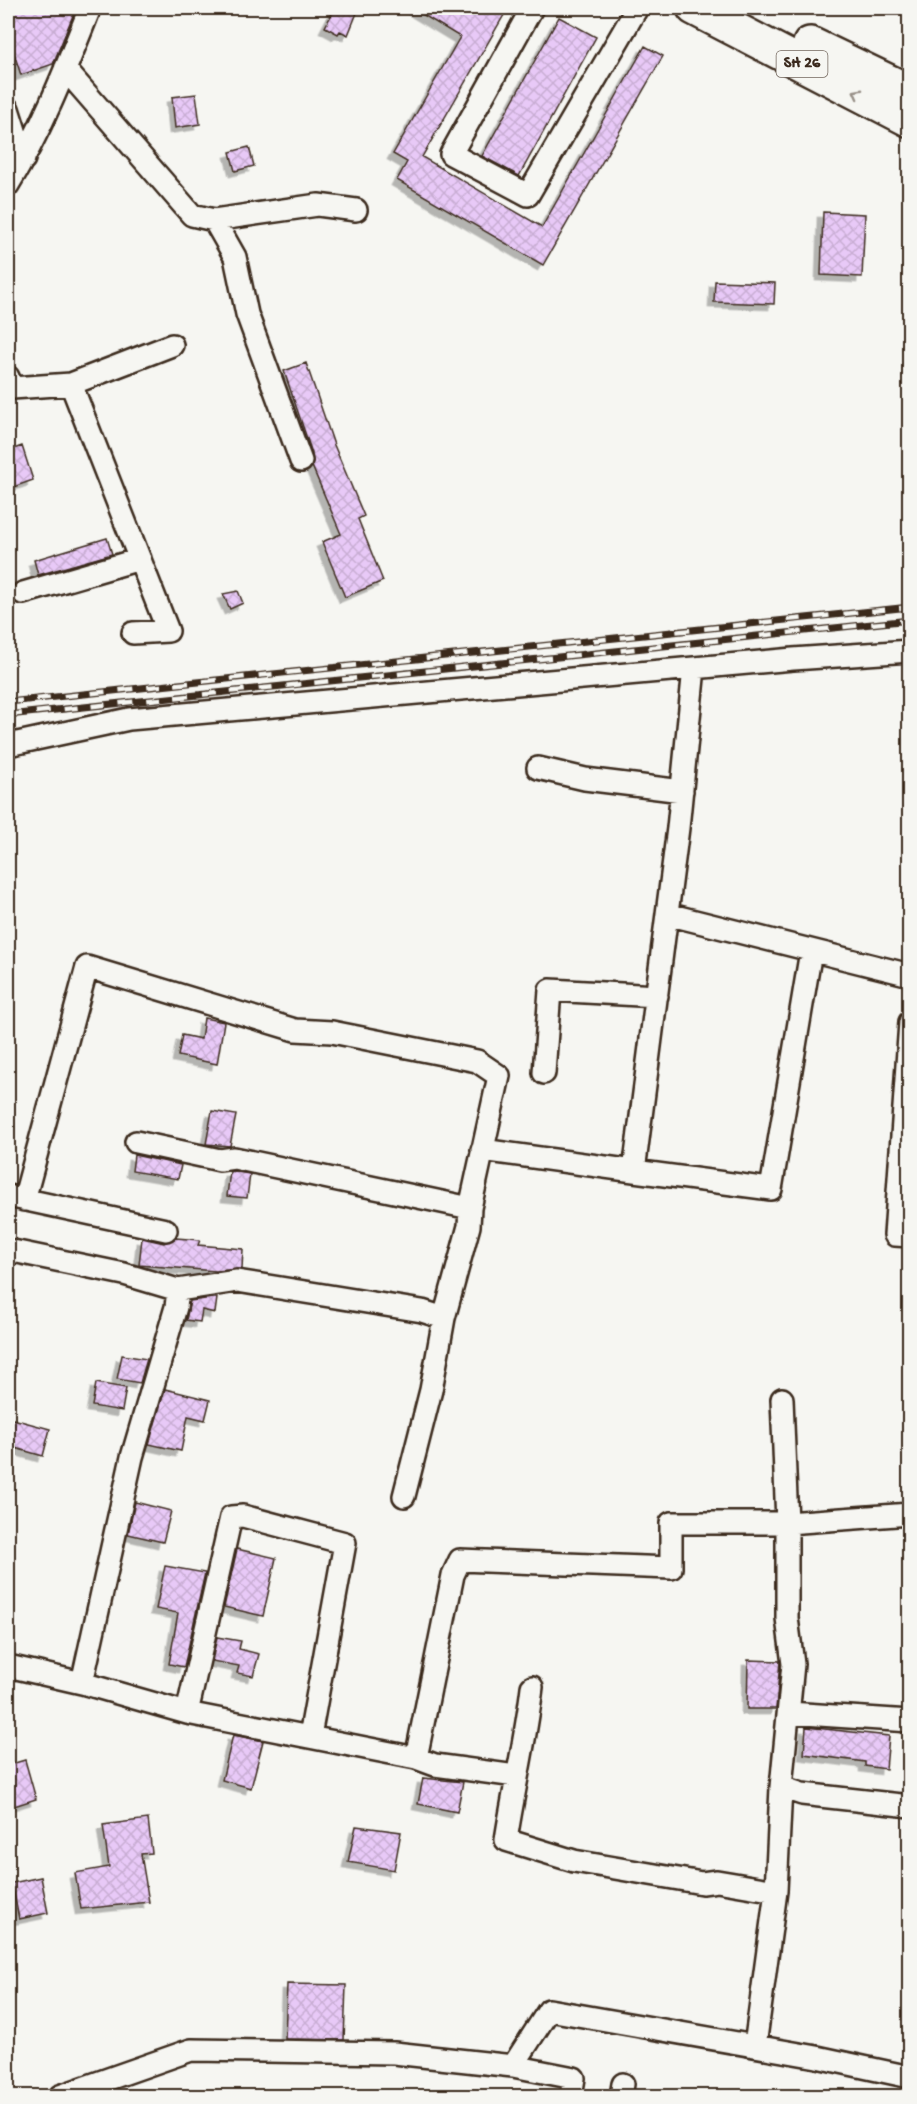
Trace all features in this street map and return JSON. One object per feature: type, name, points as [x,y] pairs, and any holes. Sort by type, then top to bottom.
[{"type":"main road","name":"SH 26","points":[[694,8],[909,120]]},
{"type":"main road","points":[[742,8],[909,92]]},
{"type":"street","points":[[8,185],[24,159],[90,8]]},
{"type":"street","points":[[532,8],[451,154],[528,195],[637,8]]},
{"type":"street","points":[[65,69],[192,215],[214,220],[318,205],[356,210]]},
{"type":"street","points":[[8,109],[24,159]]},
{"type":"street","points":[[214,220],[234,257],[248,314],[301,461]]},
{"type":"street","points":[[8,377],[12,388],[71,384],[172,345]]},
{"type":"street","points":[[71,384],[168,630],[133,633]]},
{"type":"street","points":[[24,593],[140,559]]},
{"type":"street","points":[[8,745],[129,719],[909,651]]},
{"type":"street","points":[[634,1171],[682,791],[694,668]]},
{"type":"street","points":[[538,768],[585,779],[682,791]]},
{"type":"street","points":[[667,914],[909,975]]},
{"type":"street","points":[[482,1150],[771,1189],[811,951]]},
{"type":"street","points":[[166,1230],[16,1198],[87,967],[295,1030],[332,1032],[477,1061],[500,1076],[470,1208],[469,1226],[444,1318],[431,1390],[404,1496]]},
{"type":"street","points":[[544,1073],[550,990],[657,996]]},
{"type":"street","points":[[909,1022],[894,1235],[909,1236]]},
{"type":"street","points":[[136,1142],[220,1160],[234,1158],[470,1208]]},
{"type":"street","points":[[8,1250],[123,1274],[178,1290],[237,1281],[422,1311],[444,1318]]},
{"type":"street","points":[[82,1683],[132,1457],[176,1307],[178,1290]]},
{"type":"street","points":[[754,2046],[776,1891],[781,1787],[793,1664],[787,1618],[787,1523],[782,1399]]},
{"type":"street","points":[[416,1758],[453,1575],[460,1560],[671,1568],[672,1523],[787,1523],[909,1514]]},
{"type":"street","points":[[187,1713],[231,1517],[243,1516],[345,1543],[310,1737]]},
{"type":"street","points":[[8,1666],[82,1683],[187,1713],[416,1758],[435,1765],[516,1776]]},
{"type":"street","points":[[532,1687],[526,1739],[516,1776],[506,1840],[574,1861],[702,1883],[717,1881],[776,1891]]},
{"type":"street","points":[[789,1713],[909,1721]]},
{"type":"street","points":[[781,1787],[802,1794],[909,1806]]},
{"type":"street","points":[[513,2066],[549,2010],[754,2046],[909,2077]]},
{"type":"street","points":[[60,2097],[191,2050],[394,2053],[513,2066],[574,2078],[571,2097]]},
{"type":"building","points":[[8,8],[76,8],[53,64],[21,75],[8,35]]},
{"type":"building","points":[[335,8],[359,8],[348,35],[340,31],[338,34],[325,27]]},
{"type":"building","points":[[412,8],[461,8],[473,15],[477,8],[508,8],[422,157],[542,227],[645,46],[663,56],[543,265],[397,180],[407,162],[393,154],[460,37]]},
{"type":"building","points":[[559,17],[596,37],[519,176],[482,156]]},
{"type":"building","points":[[196,94],[200,124],[175,128],[172,97]]},
{"type":"building","points":[[249,147],[254,166],[235,171],[230,152]]},
{"type":"building","points":[[823,212],[865,214],[862,277],[821,275]]},
{"type":"building","points":[[715,281],[775,283],[774,304],[714,302]]},
{"type":"building","points":[[306,363],[334,445],[364,516],[358,519],[383,581],[345,597],[322,542],[341,534],[312,466],[312,453],[284,371]]},
{"type":"building","points":[[22,446],[33,480],[8,489],[8,451]]},
{"type":"building","points":[[107,538],[112,554],[38,575],[34,560]]},
{"type":"building","points":[[238,591],[243,603],[230,609],[223,594]]},
{"type":"building","points":[[204,1018],[224,1022],[217,1064],[178,1056],[182,1035],[201,1039]]},
{"type":"building","points":[[212,1111],[236,1115],[230,1146],[206,1144]]},
{"type":"building","points":[[134,1155],[181,1165],[178,1179],[132,1171]]},
{"type":"building","points":[[230,1171],[250,1174],[247,1198],[227,1196]]},
{"type":"building","points":[[142,1238],[164,1243],[176,1238],[200,1240],[198,1245],[243,1249],[242,1269],[216,1271],[139,1265]]},
{"type":"building","points":[[217,1298],[215,1313],[202,1310],[200,1322],[186,1320],[190,1301]]},
{"type":"building","points":[[122,1355],[147,1359],[140,1383],[117,1379]]},
{"type":"building","points":[[96,1383],[126,1388],[122,1411],[92,1406]]},
{"type":"building","points":[[165,1389],[210,1400],[205,1420],[188,1416],[181,1451],[149,1444]]},
{"type":"building","points":[[13,1419],[50,1429],[43,1456],[8,1446]]},
{"type":"building","points":[[135,1502],[171,1511],[163,1542],[128,1534]]},
{"type":"building","points":[[237,1549],[276,1558],[263,1616],[224,1607]]},
{"type":"building","points":[[165,1566],[205,1573],[184,1667],[169,1664],[178,1613],[156,1609]]},
{"type":"building","points":[[217,1637],[241,1641],[239,1649],[259,1654],[253,1676],[237,1673],[239,1666],[212,1661]]},
{"type":"building","points":[[748,1660],[780,1661],[776,1709],[747,1709]]},
{"type":"building","points":[[806,1727],[889,1736],[886,1769],[865,1766],[865,1762],[804,1754]]},
{"type":"building","points":[[233,1735],[263,1741],[251,1788],[222,1780]]},
{"type":"building","points":[[25,1760],[36,1799],[8,1808],[8,1765]]},
{"type":"building","points":[[423,1778],[463,1782],[457,1812],[418,1804]]},
{"type":"building","points":[[148,1819],[152,1853],[141,1854],[149,1902],[81,1909],[75,1873],[109,1867],[103,1825]]},
{"type":"building","points":[[356,1826],[401,1832],[394,1870],[348,1862]]},
{"type":"building","points":[[41,1877],[48,1913],[19,1919],[12,1883]]},
{"type":"building","points":[[287,1984],[346,1985],[344,2040],[285,2039]]},
{"type":"railway","points":[[8,702],[910,607]]},
{"type":"railway","points":[[8,715],[910,620]]}]
